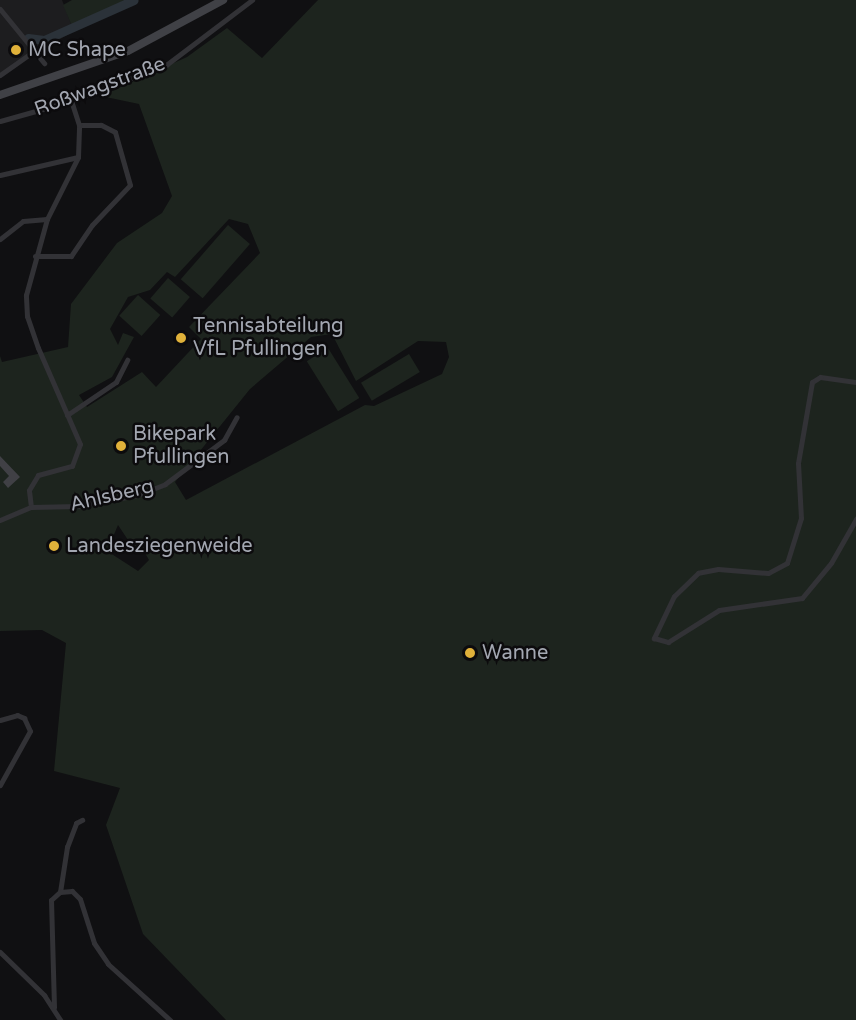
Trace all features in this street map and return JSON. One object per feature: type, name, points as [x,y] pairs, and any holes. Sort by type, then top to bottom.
[{"type":"main road","points":[[0,95],[128,51],[223,0]]},
{"type":"street","name":"Roßwagstraße","points":[[0,121],[71,101],[166,65],[252,0]]},
{"type":"street","points":[[0,9],[16,32],[44,63]]},
{"type":"street","points":[[0,75],[34,51]]},
{"type":"street","points":[[0,520],[31,507],[29,490],[38,475],[78,460],[80,444],[27,316],[26,295],[47,219],[78,157],[79,125],[71,101]]},
{"type":"street","points":[[35,256],[72,256],[92,225],[130,185],[115,132],[101,125],[79,125]]},
{"type":"street","points":[[0,175],[78,157]]},
{"type":"street","points":[[0,238],[23,221],[47,219]]},
{"type":"street","points":[[67,415],[116,382],[127,360]]},
{"type":"street","points":[[856,382],[820,377],[812,382],[798,463],[801,518],[788,563],[768,573],[718,569],[698,573],[674,596],[655,629],[656,640],[668,642],[719,610],[802,598],[831,563],[856,519]]},
{"type":"street","name":"Ahlsberg","points":[[31,507],[78,506],[137,495],[165,484],[224,440],[237,417]]},
{"type":"street","points":[[0,720],[17,716],[24,718],[30,731],[0,785]]},
{"type":"street","points":[[54,1007],[55,932],[50,908],[51,900],[60,892],[68,847],[76,823],[82,820]]},
{"type":"street","points":[[60,892],[77,894],[94,943],[108,964],[170,1020]]},
{"type":"street","points":[[0,952],[54,1007],[60,1020]]},
{"type":"shaded area","points":[[0,0],[62,0],[74,31],[0,74]]},
{"type":"shaded area","points":[[72,0],[126,0],[72,26],[63,5]]},
{"type":"shaded area","points":[[318,0],[856,0],[856,1020],[226,1020],[143,934],[106,825],[120,788],[54,771],[66,643],[42,630],[0,631],[0,356],[2,362],[68,347],[71,304],[117,243],[162,213],[172,196],[139,104],[101,96],[187,57],[227,28],[262,58]],"holes":[[[229,219],[248,224],[260,253],[189,327],[201,339],[156,387],[142,372],[87,407],[79,395],[112,377],[134,337],[123,333],[118,345],[110,329],[128,297],[150,290],[167,272],[175,277]],[[332,334],[356,381],[418,341],[446,342],[449,357],[442,374],[374,406],[365,405],[186,500],[175,482],[250,389],[311,337]],[[118,525],[134,549],[140,544],[149,560],[138,571],[107,551]]]},
{"type":"shaded area","points":[[228,225],[250,244],[203,298],[181,279]]},
{"type":"shaded area","points":[[168,278],[190,297],[172,317],[150,298]]},
{"type":"shaded area","points":[[138,295],[160,315],[142,336],[119,316]]},
{"type":"shaded area","points":[[328,348],[359,398],[338,411],[307,361]]},
{"type":"shaded area","points":[[409,354],[420,372],[372,401],[361,383]]},
{"type":"building","points":[[0,456],[20,477],[8,488],[3,482],[9,476],[0,466]]},
{"type":"waterway","points":[[28,38],[44,40],[134,0]]},
{"type":"place","name":"MC Shape","points":[[16,50]]},
{"type":"place","name":"Tennisabteilung VfL Pfullingen","points":[[181,338]]},
{"type":"place","name":"Bikepark Pfullingen","points":[[121,446]]},
{"type":"place","name":"Landesziegenweide","points":[[54,546]]},
{"type":"place","name":"Wanne","points":[[470,653]]}]
